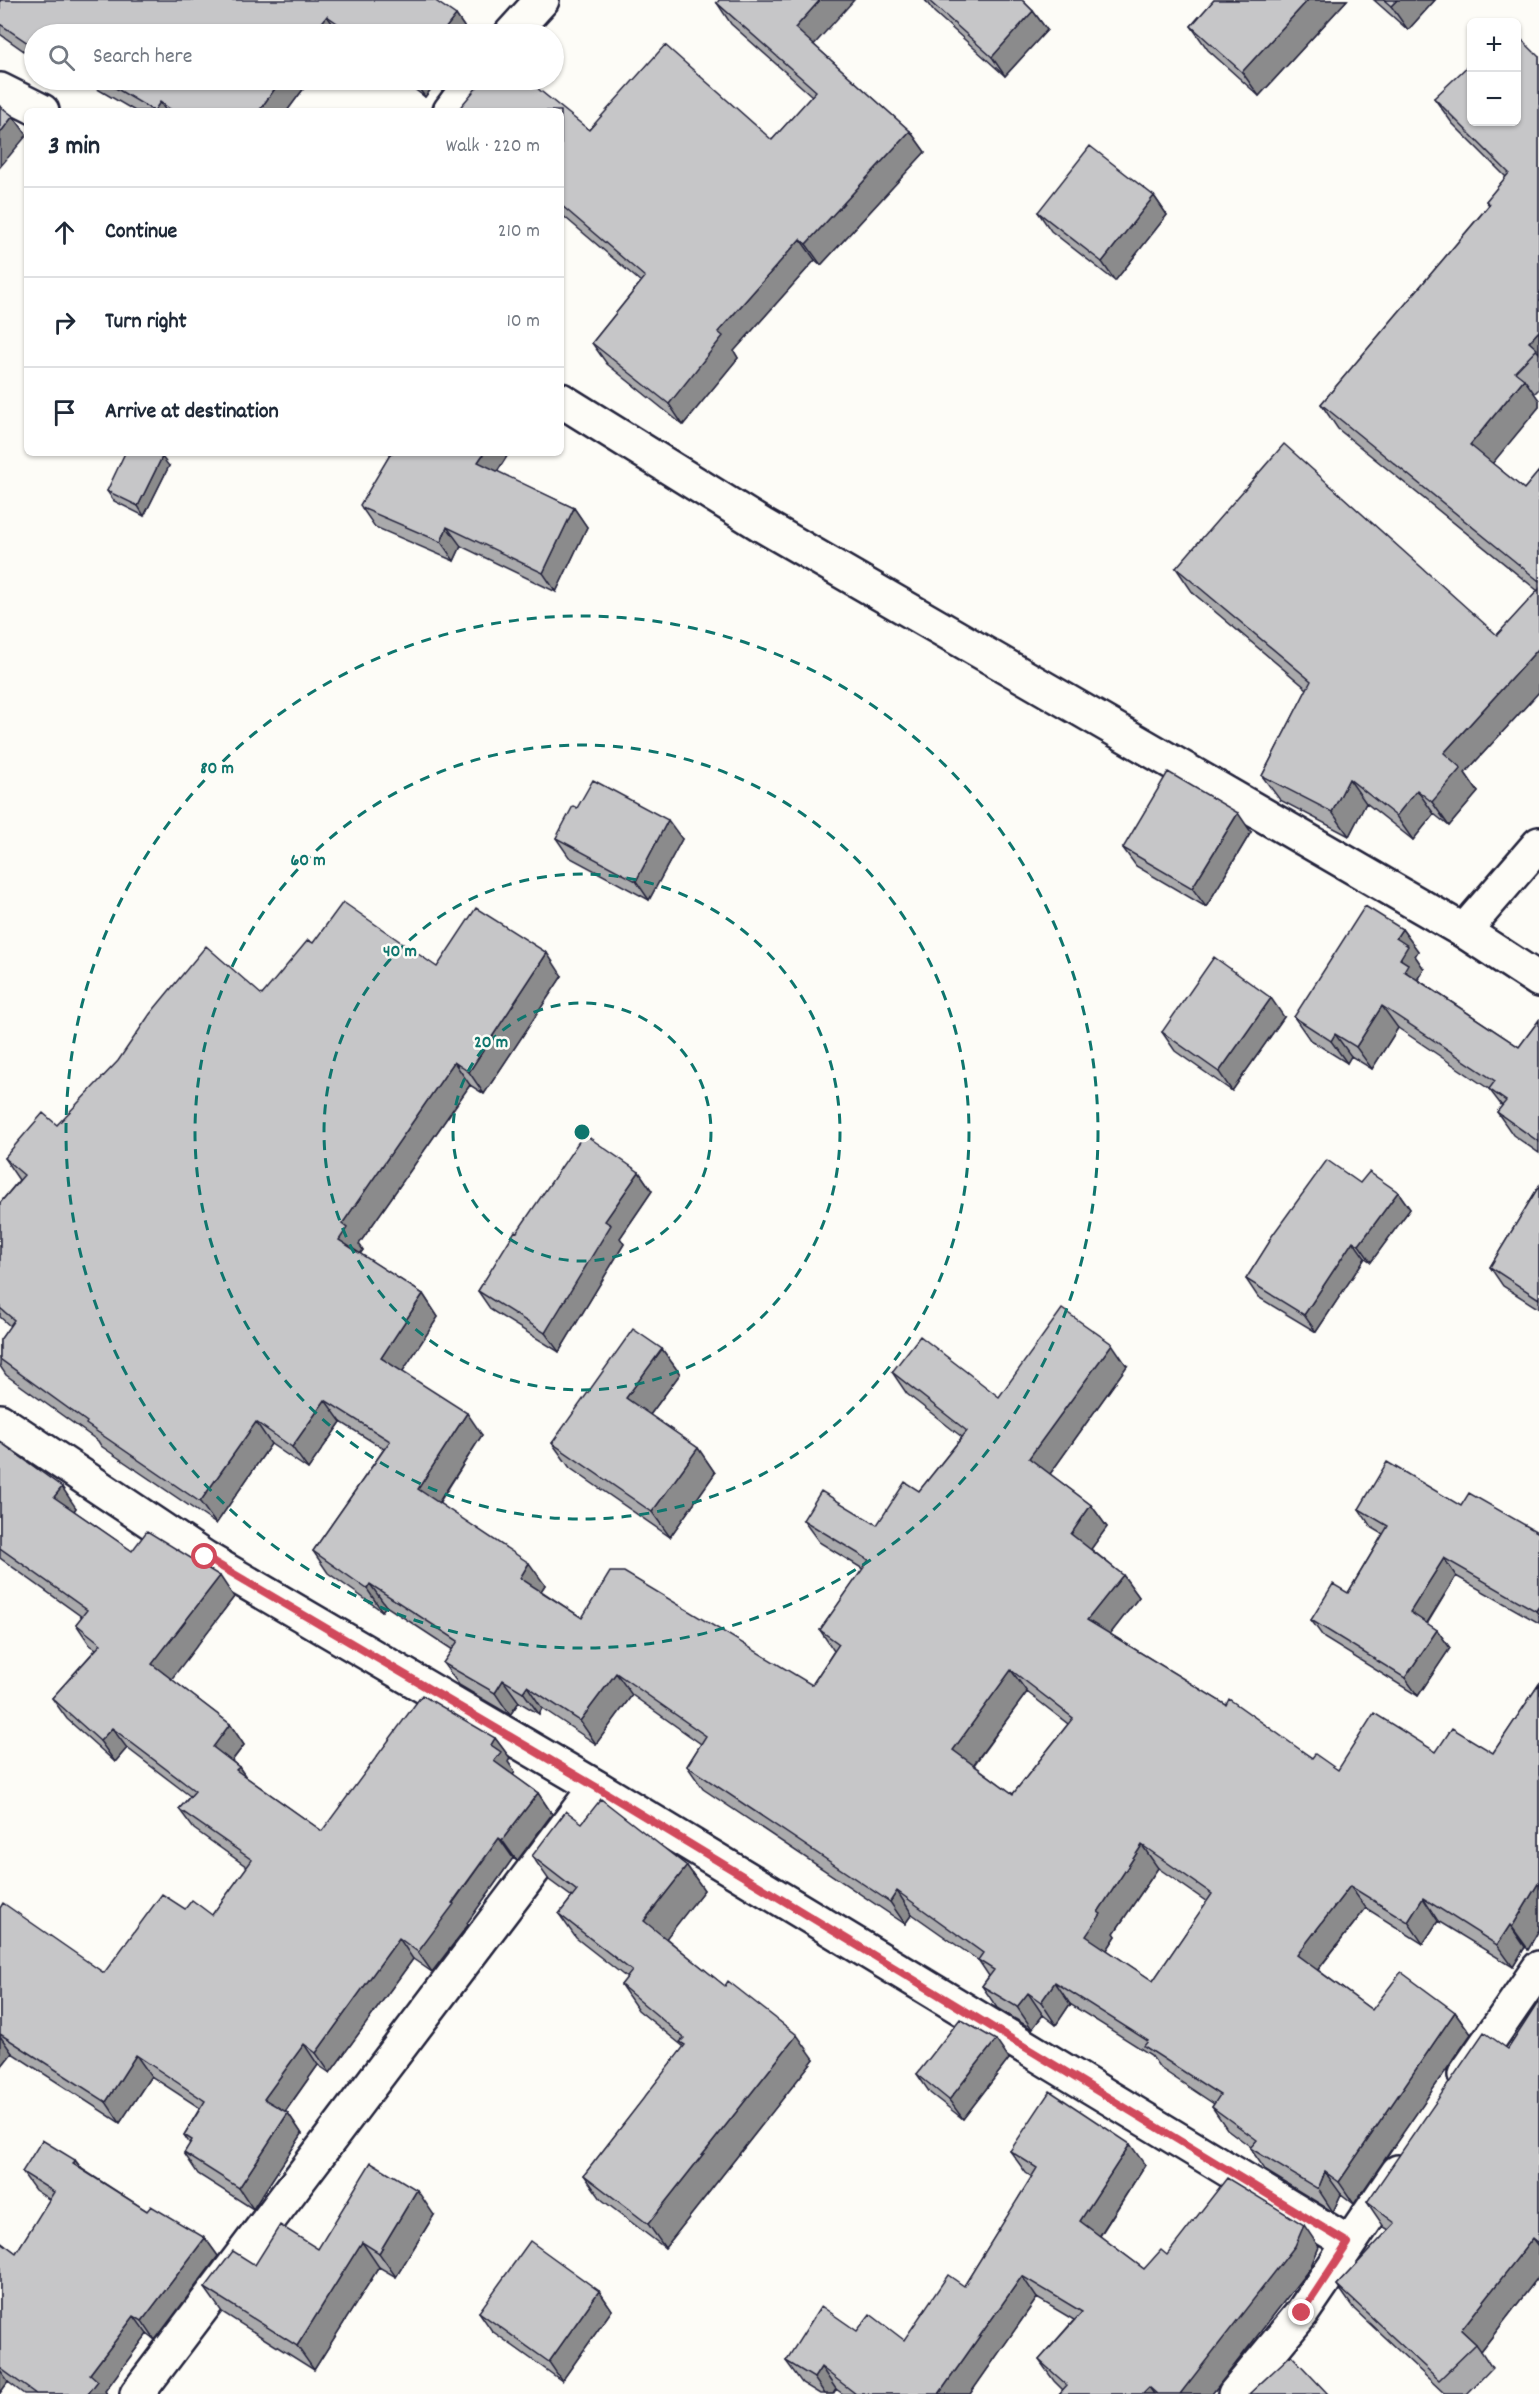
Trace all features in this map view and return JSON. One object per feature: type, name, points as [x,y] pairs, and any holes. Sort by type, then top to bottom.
[{"type":"street","points":[[520,24],[542,0]]},
{"type":"street","points":[[0,90],[36,108]]},
{"type":"street","points":[[452,108],[466,90]]},
{"type":"street","points":[[564,402],[762,525],[1464,931],[1539,980]]},
{"type":"street","points":[[1464,931],[1539,844]]},
{"type":"street","points":[[0,1421],[205,1557],[596,1787],[1348,2243]]},
{"type":"street","points":[[137,2394],[596,1787]]},
{"type":"street","points":[[1451,2096],[1539,1968]]},
{"type":"street","points":[[1235,2394],[1302,2313],[1417,2145]]},
{"type":"building","points":[[0,0],[434,0],[456,15],[449,24],[339,24],[327,16],[321,24],[24,24],[24,40],[0,24]]},
{"type":"building","points":[[719,0],[820,0],[795,28],[910,131],[806,244],[800,239],[718,332],[723,336],[669,404],[592,343],[645,277],[564,208],[564,110],[589,130],[665,45],[772,140],[816,91],[717,3]]},
{"type":"building","points":[[928,0],[1022,0],[1033,11],[992,57]]},
{"type":"building","points":[[1214,0],[1308,0],[1242,72],[1191,26]]},
{"type":"building","points":[[1384,0],[1397,0],[1391,6]]},
{"type":"building","points":[[1521,39],[1539,57],[1539,331],[1529,342],[1537,349],[1515,372],[1524,379],[1470,445],[1524,489],[1539,471],[1539,581],[1321,404],[1490,204],[1486,201],[1509,173],[1434,98],[1467,67],[1467,126],[1521,126]]},
{"type":"building","points":[[119,90],[274,90],[261,108],[169,108],[160,102],[156,108],[149,108]]},
{"type":"building","points":[[475,90],[539,90],[562,108],[460,108]]},
{"type":"building","points":[[0,106],[13,116],[0,133]]},
{"type":"building","points":[[1090,146],[1154,196],[1102,262],[1038,212]]},
{"type":"building","points":[[1284,444],[1497,635],[1539,589],[1539,648],[1444,753],[1461,768],[1432,802],[1417,790],[1396,816],[1349,779],[1332,812],[1262,776],[1311,681],[1176,568]]},
{"type":"building","points":[[124,456],[162,457],[138,506],[107,491]]},
{"type":"building","points":[[389,456],[482,456],[478,462],[574,508],[543,573],[447,527],[441,542],[362,508],[360,505]]},
{"type":"building","points":[[1168,772],[1238,813],[1192,888],[1123,848]]},
{"type":"building","points":[[593,780],[668,820],[636,881],[556,838],[573,806],[577,808]]},
{"type":"building","points":[[343,902],[437,967],[476,908],[547,953],[469,1072],[454,1062],[342,1224],[347,1228],[339,1240],[423,1294],[381,1358],[467,1413],[418,1489],[529,1563],[520,1578],[582,1618],[610,1572],[624,1572],[812,1685],[839,1644],[820,1630],[869,1560],[803,1520],[821,1491],[877,1525],[905,1482],[919,1491],[967,1431],[892,1372],[920,1336],[999,1397],[1062,1309],[1112,1344],[1029,1458],[1091,1505],[1071,1534],[1123,1575],[1087,1620],[1226,1705],[1229,1699],[1312,1758],[1315,1754],[1338,1770],[1374,1713],[1436,1752],[1452,1728],[1493,1753],[1539,1684],[1539,1882],[1512,1927],[1510,1925],[1497,1945],[1423,1898],[1408,1922],[1350,1886],[1297,1955],[1372,2010],[1401,1972],[1455,2012],[1339,2182],[1325,2172],[1318,2189],[1250,2148],[1257,2140],[1212,2107],[1220,2095],[1144,2046],[1148,2041],[1055,1982],[1041,2002],[1028,1993],[1017,2007],[982,1986],[994,1970],[978,1960],[983,1953],[897,1891],[890,1902],[687,1766],[706,1736],[616,1673],[580,1721],[527,1686],[523,1692],[503,1680],[495,1693],[443,1663],[458,1641],[370,1584],[367,1589],[313,1551],[390,1441],[325,1400],[292,1447],[256,1422],[200,1502],[86,1424],[87,1422],[0,1359],[0,1340],[14,1320],[0,1308],[0,1203],[24,1175],[4,1158],[43,1113],[57,1125],[118,1061],[150,1014],[206,946],[262,995],[308,940],[313,943]],"holes":[[[1011,1670],[1073,1718],[1013,1794],[953,1750]],[[1142,1845],[1212,1894],[1153,1981],[1086,1936],[1101,1914],[1098,1912]]]},
{"type":"building","points":[[1365,906],[1402,929],[1396,938],[1408,946],[1400,959],[1408,964],[1404,971],[1519,1047],[1539,1020],[1539,1142],[1497,1112],[1506,1101],[1489,1089],[1495,1081],[1382,1006],[1356,1047],[1335,1034],[1331,1041],[1294,1017]]},
{"type":"building","points":[[1214,957],[1271,998],[1219,1072],[1162,1032]]},
{"type":"building","points":[[584,1134],[639,1172],[605,1221],[611,1225],[545,1333],[478,1291],[515,1231],[517,1232]]},
{"type":"building","points":[[1327,1160],[1360,1183],[1369,1172],[1398,1192],[1359,1245],[1353,1241],[1304,1315],[1246,1279],[1269,1240]]},
{"type":"building","points":[[1539,1186],[1539,1299],[1490,1267]]},
{"type":"building","points":[[633,1329],[662,1349],[626,1398],[698,1448],[652,1512],[552,1443]]},
{"type":"building","points":[[0,1442],[62,1487],[54,1497],[132,1551],[147,1531],[220,1576],[152,1664],[230,1724],[213,1747],[239,1767],[236,1770],[322,1831],[422,1695],[495,1738],[491,1745],[501,1752],[494,1761],[538,1793],[502,1840],[499,1838],[418,1952],[399,1938],[316,2053],[304,2044],[264,2099],[288,2113],[239,2188],[184,2153],[192,2140],[184,2135],[205,2101],[136,2055],[106,2102],[0,2034],[0,1908],[3,1903],[104,1973],[162,1894],[185,1909],[192,1900],[212,1915],[252,1860],[179,1809],[195,1791],[112,1728],[100,1741],[52,1698],[101,1644],[76,1624],[87,1610],[0,1548]]},
{"type":"building","points":[[1387,1462],[1461,1506],[1469,1493],[1539,1533],[1539,1606],[1536,1611],[1444,1558],[1410,1612],[1437,1630],[1405,1678],[1311,1620],[1333,1584],[1348,1593],[1388,1526],[1359,1509]]},
{"type":"building","points":[[601,1799],[687,1866],[644,1921],[725,1986],[728,1981],[797,2035],[648,2224],[584,2175],[685,2045],[680,2042],[684,2038],[621,1985],[632,1971],[559,1914],[577,1891],[532,1856],[566,1811],[582,1823]]},
{"type":"building","points":[[1539,2001],[1539,2243],[1533,2238],[1461,2330],[1476,2344],[1439,2380],[1337,2285],[1395,2223],[1367,2202],[1484,2032],[1508,2049]]},
{"type":"building","points":[[960,2019],[996,2040],[949,2100],[917,2074]]},
{"type":"building","points":[[1050,2091],[1130,2144],[1080,2221],[1144,2269],[1161,2250],[1167,2255],[1227,2178],[1304,2225],[1295,2246],[1180,2394],[1157,2394],[1149,2387],[1142,2394],[1059,2394],[1067,2385],[1039,2360],[1082,2312],[1022,2276],[939,2394],[856,2394],[821,2367],[814,2378],[786,2361],[821,2306],[857,2331],[870,2314],[904,2340],[948,2275],[964,2286],[1037,2168],[1010,2151]]},
{"type":"building","points":[[42,2140],[75,2160],[73,2164],[147,2211],[151,2206],[205,2238],[142,2321],[134,2316],[90,2374],[98,2381],[88,2394],[36,2394],[0,2368],[0,2241],[16,2253],[54,2192],[22,2172]]},
{"type":"building","points":[[371,2162],[417,2190],[379,2253],[362,2242],[297,2346],[205,2288],[233,2251],[255,2265],[280,2225],[318,2249]]},
{"type":"building","points":[[530,2241],[599,2291],[549,2362],[479,2312]]},
{"type":"building","points":[[1291,2355],[1328,2394],[1249,2394]]},
{"type":"route","points":[[205,1557],[596,1787],[1348,2243],[1302,2313]]}]
